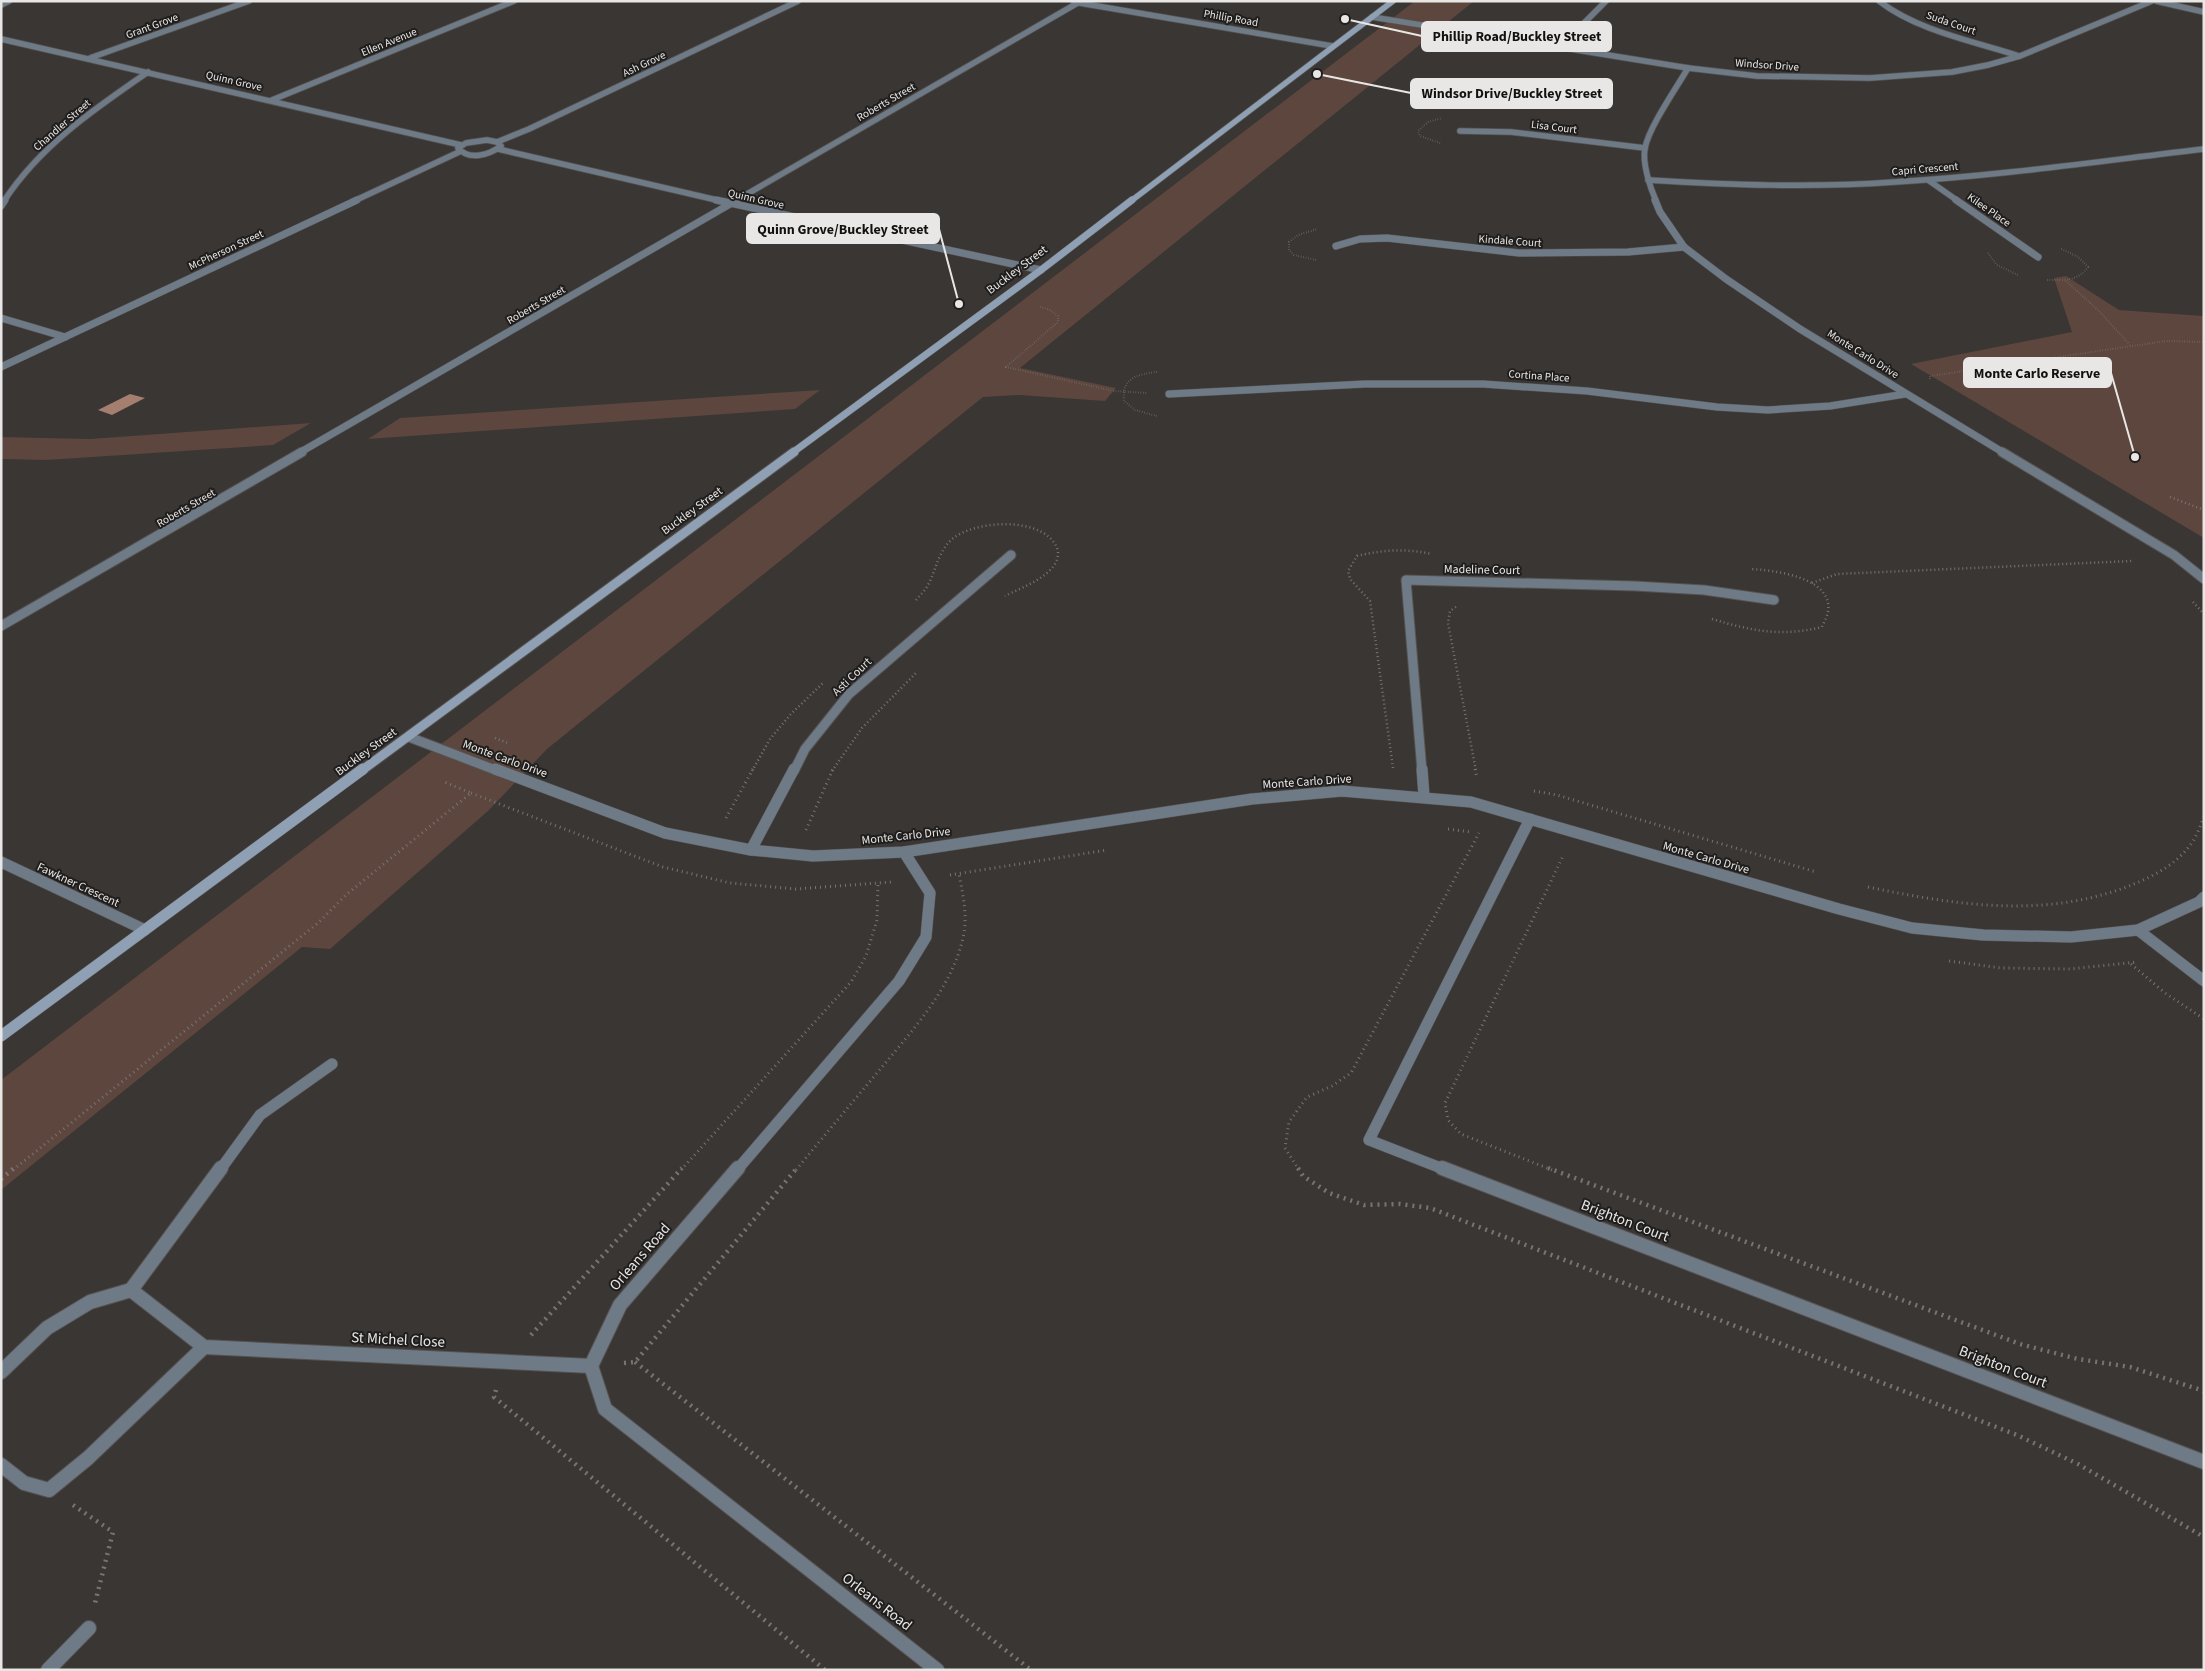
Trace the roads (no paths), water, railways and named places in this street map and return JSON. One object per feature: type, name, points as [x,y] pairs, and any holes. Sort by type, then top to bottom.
[{"type":"main road","name":"Buckley Street","points":[[1,1036],[409,738],[1041,270],[1393,1]]},
{"type":"street","points":[[1,4],[9,1]]},
{"type":"street","name":"Grant Grove","points":[[89,59],[249,1]]},
{"type":"street","name":"Ellen Avenue","points":[[272,100],[514,1]]},
{"type":"street","name":"Ash Grove","points":[[497,142],[529,129],[798,1]]},
{"type":"street","name":"Phillip Road","points":[[1068,1],[1332,46]]},
{"type":"street","points":[[1557,47],[1606,1]]},
{"type":"street","name":"Suda Court","points":[[1879,1],[1904,16],[1948,33],[2020,56]]},
{"type":"street","name":"Windsor Drive","points":[[1372,17],[1688,68],[1757,76],[1870,78],[1952,72],[1988,65],[2020,56],[2152,1]]},
{"type":"street","points":[[2156,1],[2204,12]]},
{"type":"street","name":"Roberts Street","points":[[1,626],[1079,2]]},
{"type":"street","name":"Quinn Grove","points":[[1,39],[272,100],[460,148]]},
{"type":"street","name":"Monte Carlo Drive","points":[[1688,68],[1658,119],[1645,148],[1648,180],[1660,212],[1684,247],[1726,279],[1800,329],[2174,555],[2204,580]]},
{"type":"street","name":"Chandler Street","points":[[1,206],[36,161],[71,129],[148,72]]},
{"type":"street","name":"Lisa Court","points":[[1460,131],[1511,132],[1645,148]]},
{"type":"street","points":[[478,140],[497,142],[501,146],[488,153],[474,155],[460,148],[478,140]]},
{"type":"street","name":"McPherson Street","points":[[1,367],[460,148]]},
{"type":"street","name":"Quinn Grove","points":[[498,149],[731,204],[1041,270]]},
{"type":"street","name":"Capri Crescent","points":[[1648,180],[1733,185],[1806,186],[1928,180],[2204,149]]},
{"type":"street","name":"Kilee Place","points":[[1928,180],[2038,257]]},
{"type":"street","name":"Kindale Court","points":[[1336,246],[1360,239],[1387,238],[1519,253],[1628,252],[1684,247]]},
{"type":"street","points":[[1,318],[65,337]]},
{"type":"street","name":"Cortina Place","points":[[1169,394],[1383,382],[1484,384],[1566,389],[1725,408],[1784,410],[1828,407],[1905,394]]},
{"type":"street","name":"Asti Court","points":[[751,850],[805,749],[849,694],[1011,555]]},
{"type":"street","name":"Madeline Court","points":[[1424,796],[1406,580],[1674,588],[1704,590],[1774,600]]},
{"type":"street","name":"Monte Carlo Drive","points":[[409,738],[665,833],[751,850],[813,856],[904,852],[1252,799],[1342,791],[1424,796],[1471,802],[1820,904],[1912,928],[1983,935],[2071,937],[2138,930],[2199,902],[2204,897]]},
{"type":"street","name":"Brighton Court","points":[[1530,820],[1369,1140],[2204,1462]]},
{"type":"street","name":"Orleans Road","points":[[904,852],[930,893],[926,937],[899,980],[620,1304],[591,1366],[605,1409],[937,1670]]},
{"type":"street","name":"Fawkner Crescent","points":[[1,862],[145,930]]},
{"type":"street","points":[[2138,930],[2163,951],[2204,980]]},
{"type":"street","points":[[1,1372],[47,1328],[90,1302],[131,1290],[260,1115],[332,1064]]},
{"type":"street","points":[[1,1465],[24,1483],[49,1490],[88,1458],[204,1348],[131,1290]]},
{"type":"street","name":"St Michel Close","points":[[204,1348],[591,1366]]},
{"type":"street","points":[[48,1670],[89,1628]]},
{"type":"place","name":"Phillip Road/Buckley Street","points":[[1345,19]]},
{"type":"place","name":"Windsor Drive/Buckley Street","points":[[1317,74]]},
{"type":"place","name":"Quinn Grove/Buckley Street","points":[[959,304]]},
{"type":"place","name":"Monte Carlo Reserve","points":[[2135,457]]}]
